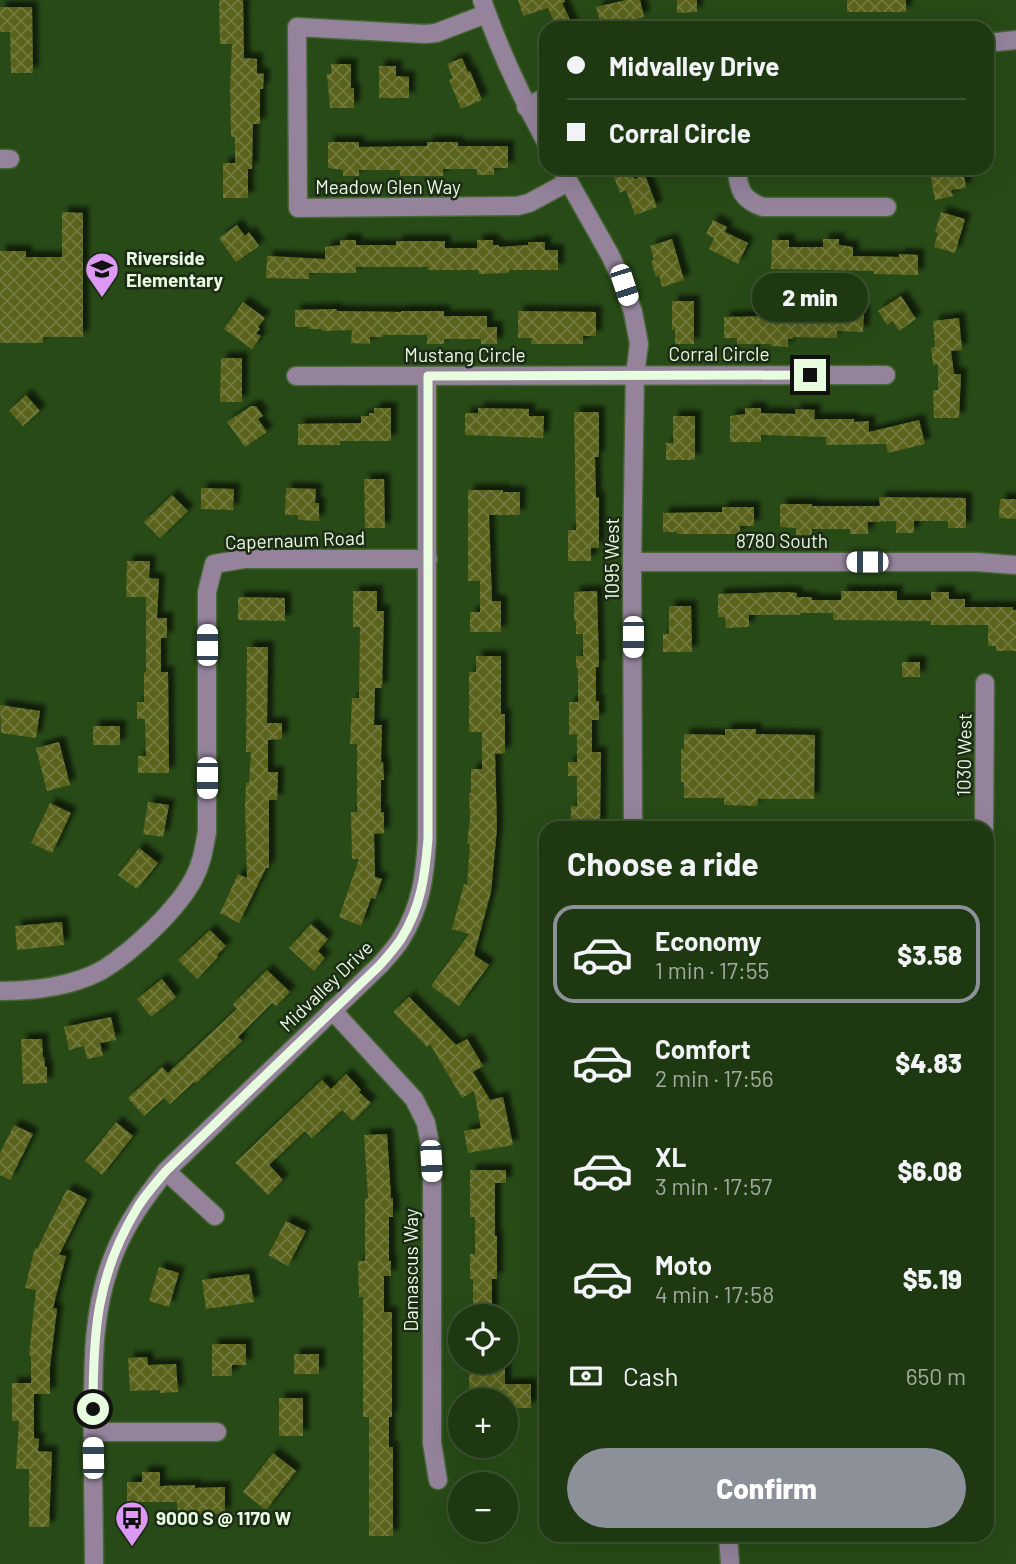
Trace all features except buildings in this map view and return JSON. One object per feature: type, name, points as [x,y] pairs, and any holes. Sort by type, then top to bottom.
[{"type":"street","name":"Meadow Glen Way","points":[[484,7],[436,33],[297,27],[298,208],[517,206],[529,202],[564,175]]},
{"type":"street","points":[[484,7],[511,74],[539,130]]},
{"type":"street","points":[[994,42],[1016,40]]},
{"type":"street","points":[[526,107],[539,100]]},
{"type":"street","name":"1095 West","points":[[564,175],[624,285],[639,344],[635,375],[632,562],[632,821]]},
{"type":"street","points":[[738,175],[743,195],[752,204],[763,207],[887,207]]},
{"type":"street","name":"Corral Circle","points":[[635,375],[886,375]]},
{"type":"street","name":"Mustang Circle","points":[[296,376],[635,375]]},
{"type":"street","name":"Midvalley Drive","points":[[94,1564],[94,1340],[102,1291],[114,1252],[137,1209],[166,1171],[380,965],[400,940],[416,911],[425,875],[428,839],[428,376]]},
{"type":"street","name":"Capernaum Road","points":[[0,991],[27,991],[69,983],[103,969],[158,925],[183,897],[195,877],[203,858],[207,832],[207,592],[214,564],[244,559],[428,559]]},
{"type":"street","name":"8780 South","points":[[632,562],[976,562],[1016,565]]},
{"type":"street","name":"1030 West","points":[[984,821],[985,683]]},
{"type":"street","name":"Damascus Way","points":[[332,1010],[414,1100],[426,1123],[432,1177],[432,1443],[438,1480]]},
{"type":"street","points":[[166,1171],[215,1216]]},
{"type":"street","points":[[93,1432],[217,1432]]},
{"type":"street","points":[[728,1542],[730,1564]]},
{"type":"place","name":"Riverside Elementary","points":[[102,299]]},
{"type":"place","name":"9000 S @ 1170 W","points":[[132,1548]]},
{"type":"route","points":[[93,1409],[95,1328],[102,1291],[114,1252],[137,1209],[166,1171],[196,1140],[380,965],[400,940],[416,911],[425,875],[428,839],[428,376],[810,375]]}]
